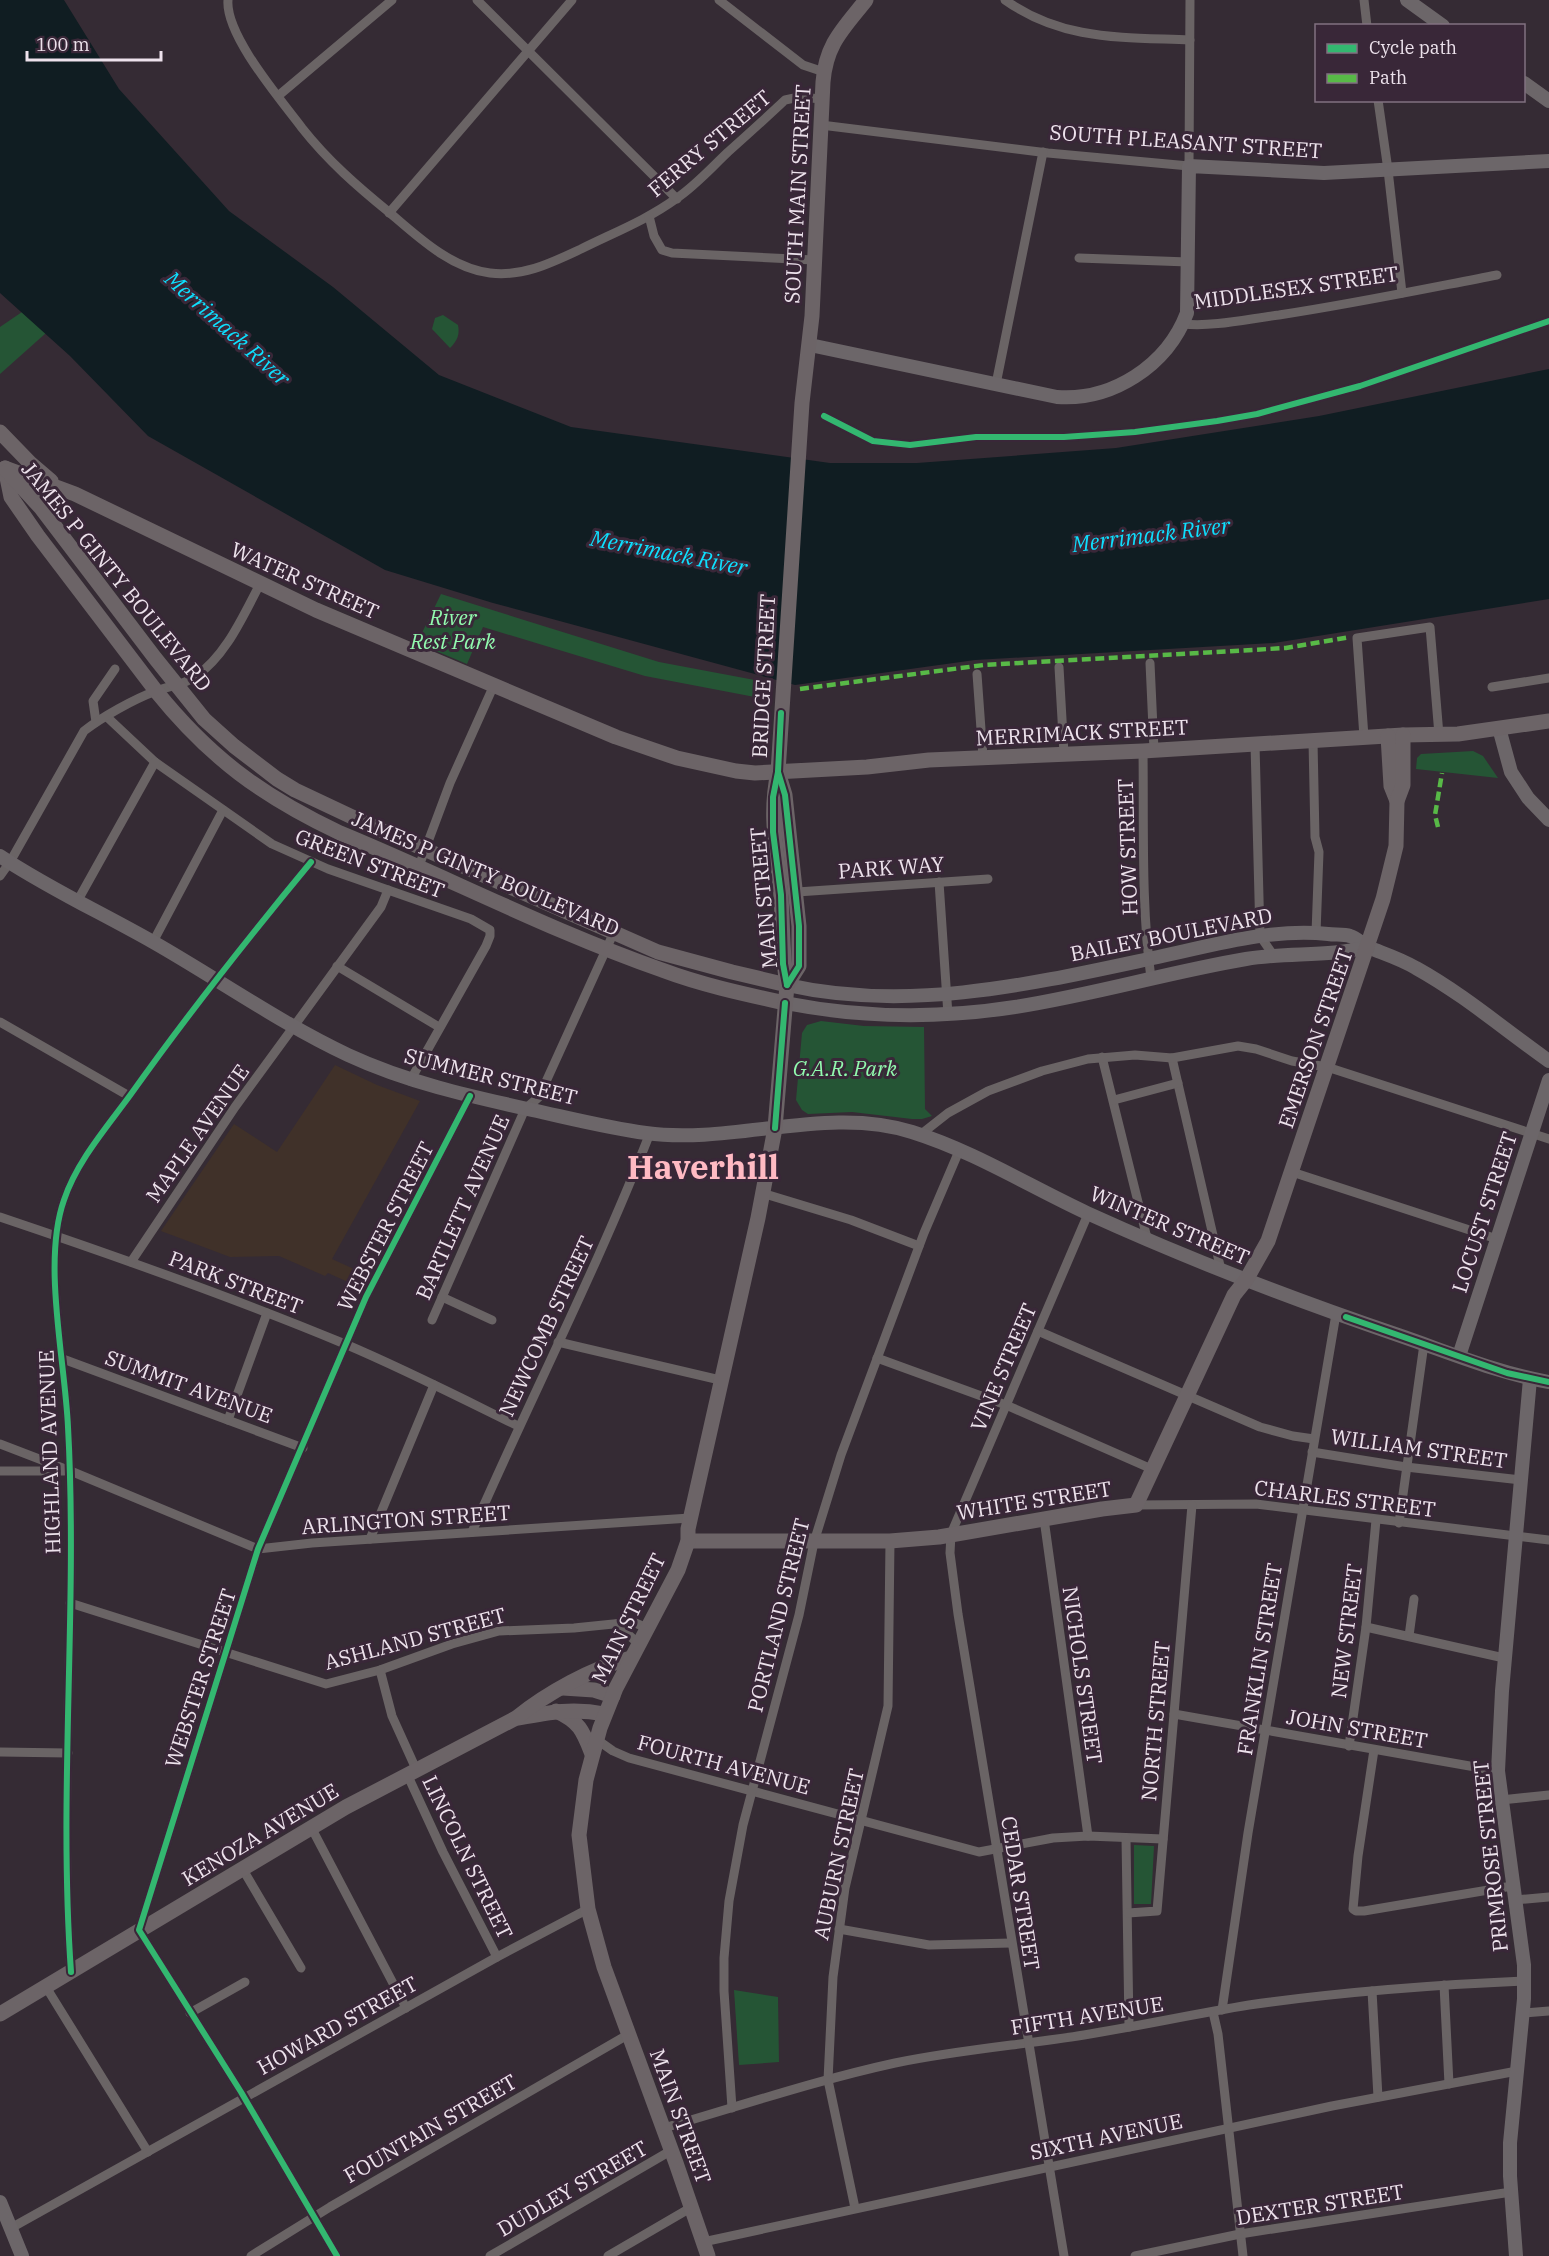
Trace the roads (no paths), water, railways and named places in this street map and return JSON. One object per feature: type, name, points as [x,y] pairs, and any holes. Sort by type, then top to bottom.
[{"type":"main road","name":"SOUTH MAIN STREET","points":[[802,403],[810,345],[824,72],[833,42],[866,0]]},
{"type":"main road","points":[[1407,0],[1440,24]]},
{"type":"main road","points":[[1525,84],[1549,101]]},
{"type":"main road","name":"SOUTH PLEASANT STREET","points":[[1189,166],[1324,173],[1549,161]]},
{"type":"main road","points":[[1183,324],[1187,314],[1189,166]]},
{"type":"main road","name":"MIDDLESEX STREET","points":[[810,345],[1065,397],[1088,396],[1121,385],[1137,375],[1169,345],[1183,324]]},
{"type":"main road","name":"BRIDGE STREET","points":[[778,772],[802,403]]},
{"type":"main road","name":"WATER STREET","points":[[0,432],[30,463],[58,487]]},
{"type":"main road","name":"WATER STREET","points":[[2,466],[58,487],[324,614],[616,737],[677,758],[736,771],[778,772]]},
{"type":"main road","name":"JAMES P GINTY BOULEVARD","points":[[2,466],[41,508],[204,719],[234,746],[277,779],[345,814],[658,952],[787,985]]},
{"type":"main road","name":"JAMES P GINTY BOULEVARD","points":[[2,466],[11,497],[156,691],[200,739],[233,770],[257,787],[306,816],[606,948],[663,971],[723,989],[786,1004]]},
{"type":"main road","name":"MERRIMACK STREET","points":[[778,772],[983,757],[1439,735],[1549,721]]},
{"type":"main road","points":[[1499,728],[1511,772],[1528,798],[1549,820]]},
{"type":"main road","name":"EMERSON STREET","points":[[1246,1280],[1268,1240],[1292,1172],[1368,946],[1394,858],[1397,801],[1391,786],[1396,736]]},
{"type":"main road","name":"MAIN STREET","points":[[778,772],[786,795],[797,892],[799,966],[787,985]]},
{"type":"main road","name":"MAIN STREET","points":[[705,2249],[672,2150],[604,1967],[588,1909],[579,1827],[594,1747],[605,1714],[631,1658],[678,1570],[688,1540],[690,1518],[775,1128],[787,985],[783,964],[781,895],[773,832],[772,797],[778,772]]},
{"type":"main road","name":"SUMMER STREET","points":[[5,859],[153,942],[294,1027],[352,1057],[410,1081],[525,1108],[650,1133],[694,1135],[775,1128]]},
{"type":"main road","name":"BAILEY BOULEVARD","points":[[787,985],[828,993],[901,997],[1007,987],[1260,936],[1316,933],[1351,936],[1368,946]]},
{"type":"main road","points":[[1368,946],[1415,967],[1549,1061]]},
{"type":"main road","name":"BAILEY BOULEVARD","points":[[786,1004],[828,1012],[889,1016],[948,1015],[1016,1007],[1247,958],[1348,952],[1368,946]]},
{"type":"main road","name":"LOCUST STREET","points":[[1459,1356],[1549,1080]]},
{"type":"main road","name":"WINTER STREET","points":[[775,1128],[873,1124],[897,1127],[959,1151],[1088,1214],[1246,1280],[1459,1356],[1530,1379],[1549,1382]]},
{"type":"main road","name":"WHITE STREET","points":[[688,1540],[890,1541],[951,1534],[1136,1505],[1234,1295],[1246,1280]]},
{"type":"main road","name":"PRIMROSE STREET","points":[[1516,2256],[1510,2144],[1523,2013],[1524,1965],[1498,1771],[1504,1658],[1530,1379]]},
{"type":"main road","name":"KENOZA AVENUE","points":[[0,2014],[310,1827],[516,1718],[533,1705],[563,1688],[611,1664],[631,1658]]},
{"type":"main road","points":[[563,1688],[594,1690],[613,1696]]},
{"type":"main road","name":"KENOZA AVENUE","points":[[516,1718],[556,1711],[580,1710],[605,1714]]},
{"type":"main road","points":[[556,1711],[571,1718],[594,1747]]},
{"type":"main road","points":[[0,2202],[22,2256]]},
{"type":"street","name":"FERRY STREET","points":[[228,0],[229,15],[241,42],[278,96],[336,166],[413,235],[453,260],[472,269],[491,273],[525,272],[564,258],[649,216],[677,199],[702,178],[785,100],[822,99]]},
{"type":"street","points":[[278,96],[392,0]]},
{"type":"street","points":[[389,213],[572,0]]},
{"type":"street","points":[[719,0],[803,65],[824,72]]},
{"type":"street","points":[[1005,0],[1040,20],[1075,31],[1117,37],[1190,40]]},
{"type":"street","points":[[1189,166],[1190,0]]},
{"type":"street","points":[[1364,0],[1367,24]]},
{"type":"street","points":[[480,1],[677,199]]},
{"type":"street","points":[[1378,102],[1402,293]]},
{"type":"street","name":"SOUTH PLEASANT STREET","points":[[821,125],[1043,152],[1189,166]]},
{"type":"street","points":[[996,384],[1043,152]]},
{"type":"street","points":[[649,216],[654,236],[662,250],[814,260]]},
{"type":"street","points":[[1079,258],[1188,262]]},
{"type":"street","name":"MIDDLESEX STREET","points":[[1183,324],[1234,321],[1497,275]]},
{"type":"street","points":[[0,876],[5,859],[84,731],[96,722],[156,691],[177,686],[194,678],[212,662],[232,635],[260,584]]},
{"type":"street","points":[[1364,737],[1357,638],[1430,627],[1439,735]]},
{"type":"street","name":"HOW STREET","points":[[1150,663],[1149,959],[1152,978]]},
{"type":"street","points":[[1059,667],[1064,754]]},
{"type":"street","points":[[96,722],[93,702],[115,669]]},
{"type":"street","points":[[978,674],[983,757]]},
{"type":"street","points":[[1492,687],[1549,678]]},
{"type":"street","points":[[418,866],[494,685]]},
{"type":"street","name":"GREEN STREET","points":[[106,717],[155,762],[272,844],[311,862],[471,919],[490,930],[486,946],[410,1081]]},
{"type":"street","points":[[1313,741],[1314,837],[1319,852],[1316,933]]},
{"type":"street","points":[[1255,744],[1260,936],[1274,956]]},
{"type":"street","points":[[78,900],[155,762]]},
{"type":"street","points":[[153,942],[223,810]]},
{"type":"street","name":"HIGHLAND AVENUE","points":[[71,1972],[66,1915],[70,1603],[69,1426],[55,1282],[57,1236],[63,1202],[85,1159],[129,1096],[215,979],[311,862]]},
{"type":"street","name":"PARK WAY","points":[[797,892],[987,879]]},
{"type":"street","points":[[939,882],[948,1015]]},
{"type":"street","name":"MAPLE AVENUE","points":[[131,1262],[235,1107],[381,907],[388,890]]},
{"type":"street","name":"BARTLETT AVENUE","points":[[432,1320],[525,1108],[539,1097],[614,932]]},
{"type":"street","points":[[337,966],[439,1027]]},
{"type":"street","points":[[0,1022],[129,1096]]},
{"type":"street","points":[[920,1135],[948,1113],[988,1091],[1042,1071],[1102,1057],[1135,1055],[1172,1058],[1238,1046],[1256,1049],[1292,1061],[1327,1067],[1549,1139]]},
{"type":"street","points":[[1102,1057],[1147,1238]]},
{"type":"street","points":[[1172,1058],[1221,1270]]},
{"type":"street","points":[[1114,1100],[1178,1083]]},
{"type":"street","name":"WEBSTER STREET","points":[[139,1930],[258,1549],[378,1272],[470,1096]]},
{"type":"street","name":"NEWCOMB STREET","points":[[472,1532],[518,1426],[612,1228],[650,1133]]},
{"type":"street","name":"PORTLAND STREET","points":[[732,2108],[724,1991],[726,1932],[737,1852],[799,1615],[814,1542],[841,1455],[919,1246],[959,1151]]},
{"type":"street","points":[[1292,1172],[1497,1239]]},
{"type":"street","points":[[762,1193],[851,1220],[919,1246]]},
{"type":"street","name":"VINE STREET","points":[[951,1534],[1088,1214]]},
{"type":"street","name":"PARK STREET","points":[[0,1217],[131,1262],[345,1344],[518,1426]]},
{"type":"street","points":[[442,1297],[492,1320]]},
{"type":"street","points":[[228,1420],[267,1313]]},
{"type":"street","name":"FRANKLIN STREET","points":[[1243,2256],[1227,2129],[1218,2011],[1336,1314]]},
{"type":"street","name":"WILLIAM STREET","points":[[1038,1331],[1274,1432],[1314,1439]]},
{"type":"street","points":[[558,1342],[720,1380]]},
{"type":"street","points":[[1399,1522],[1424,1344]]},
{"type":"street","points":[[876,1358],[1006,1405],[1154,1470]]},
{"type":"street","name":"SUMMIT AVENUE","points":[[63,1359],[303,1448]]},
{"type":"street","points":[[370,1539],[434,1385]]},
{"type":"street","name":"ARLINGTON STREET","points":[[0,1444],[258,1549],[370,1539],[690,1518]]},
{"type":"street","name":"WILLIAM STREET","points":[[1312,1452],[1406,1467],[1521,1480]]},
{"type":"street","points":[[0,1471],[69,1471]]},
{"type":"street","name":"NORTH STREET","points":[[1128,1913],[1157,1911],[1192,1504]]},
{"type":"street","name":"CHARLES STREET","points":[[1136,1505],[1256,1504],[1549,1540]]},
{"type":"street","name":"NICHOLS STREET","points":[[1044,1519],[1088,1836]]},
{"type":"street","name":"NEW STREET","points":[[1350,1746],[1366,1627],[1376,1520]]},
{"type":"street","name":"CEDAR STREET","points":[[951,1534],[950,1553],[958,1614],[1064,2256]]},
{"type":"street","name":"AUBURN STREET","points":[[855,2208],[828,2080],[833,1977],[845,1888],[887,1717],[890,1541]]},
{"type":"street","points":[[1409,1636],[1414,1599]]},
{"type":"street","name":"ASHLAND STREET","points":[[70,1603],[326,1683],[380,1670],[452,1644],[499,1631],[633,1622],[647,1628]]},
{"type":"street","points":[[616,1624],[639,1644]]},
{"type":"street","points":[[1366,1627],[1504,1658]]},
{"type":"street","name":"LINCOLN STREET","points":[[380,1670],[392,1716],[411,1772],[443,1852],[496,1957]]},
{"type":"street","name":"JOHN STREET","points":[[1174,1714],[1498,1771]]},
{"type":"street","name":"FOURTH AVENUE","points":[[594,1747],[979,1852],[1053,1838],[1088,1836],[1162,1839]]},
{"type":"street","points":[[1374,1750],[1358,1856],[1353,1909],[1364,1911],[1513,1893],[1549,1898]]},
{"type":"street","points":[[0,1752],[68,1753]]},
{"type":"street","points":[[1501,1800],[1549,1796]]},
{"type":"street","points":[[310,1827],[406,2008]]},
{"type":"street","points":[[1126,1838],[1129,2027]]},
{"type":"street","points":[[242,1868],[301,1968]]},
{"type":"street","name":"HOWARD STREET","points":[[10,2228],[496,1957],[588,1909]]},
{"type":"street","points":[[839,1929],[930,1945],[1011,1943]]},
{"type":"street","points":[[139,1930],[244,2098],[337,2256]]},
{"type":"street","name":"FIFTH AVENUE","points":[[664,2128],[894,2063],[1028,2044],[1311,1997],[1444,1985],[1524,1981]]},
{"type":"street","points":[[190,2013],[244,1982]]},
{"type":"street","points":[[1444,1985],[1449,2084]]},
{"type":"street","points":[[46,1987],[148,2152]]},
{"type":"street","points":[[1372,1991],[1378,2097]]},
{"type":"street","points":[[1523,2013],[1549,2011]]},
{"type":"street","name":"FOUNTAIN STREET","points":[[251,2256],[629,2034]]},
{"type":"street","name":"SIXTH AVENUE","points":[[705,2249],[855,2208],[1378,2097],[1517,2071]]},
{"type":"street","name":"DUDLEY STREET","points":[[490,2256],[672,2150]]},
{"type":"street","name":"DEXTER STREET","points":[[1136,2256],[1240,2234],[1511,2192]]},
{"type":"street","points":[[608,2256],[692,2207]]},
{"type":"water","name":"Merrimack River","points":[[0,0],[64,0],[119,89],[229,211],[333,287],[439,375],[571,427],[830,463],[917,463],[1116,448],[1319,416],[1549,369],[1549,599],[1274,643],[975,660],[795,685],[493,603],[385,570],[148,436],[70,356],[0,293]]},
{"type":"district","name":"Haverhill","points":[[703,1166]]},
{"type":"park label","name":"River Rest Park","points":[[453,629]]},
{"type":"park label","name":"G.A.R. Park","points":[[845,1068]]}]
